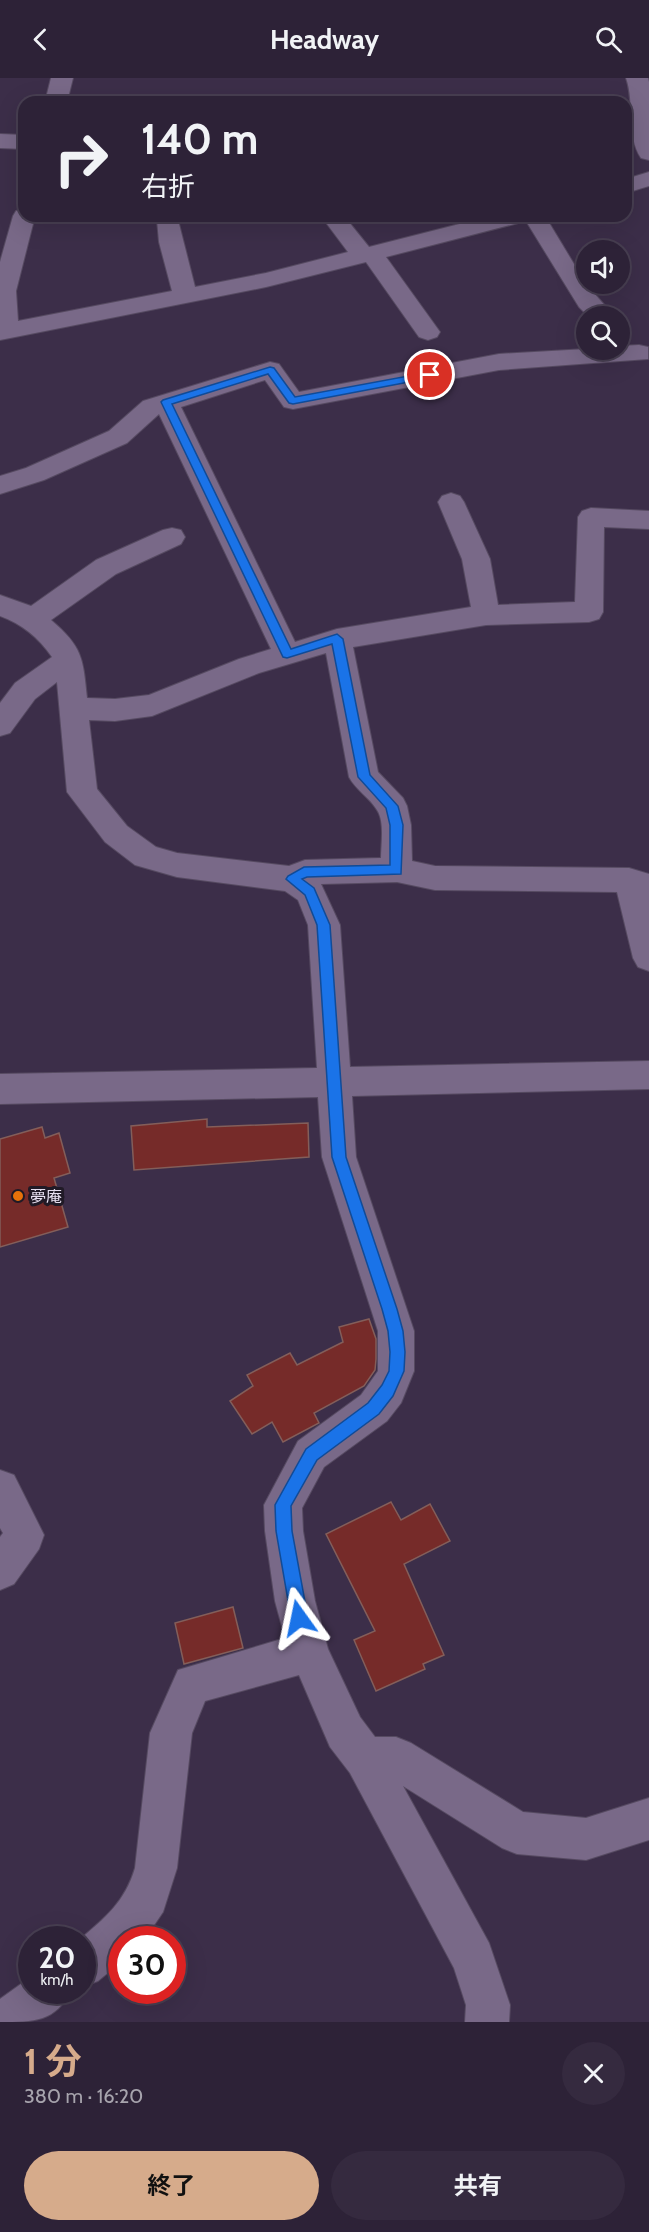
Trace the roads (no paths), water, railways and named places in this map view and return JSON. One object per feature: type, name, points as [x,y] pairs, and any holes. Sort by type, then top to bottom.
[{"type":"street","points":[[58,96],[62,78]]},
{"type":"street","points":[[638,78],[645,100],[645,142],[649,153]]},
{"type":"street","points":[[0,141],[18,142]]},
{"type":"street","points":[[632,184],[649,179]]},
{"type":"street","points":[[22,222],[4,291],[3,332],[266,280],[494,222]]},
{"type":"street","points":[[168,222],[171,242],[185,295]]},
{"type":"street","points":[[338,222],[367,254],[429,332]]},
{"type":"street","points":[[538,222],[591,306]]},
{"type":"street","points":[[630,344],[644,358]]},
{"type":"street","points":[[0,485],[35,474],[118,437],[152,407],[270,370],[293,401],[499,362],[644,358]]},
{"type":"street","points":[[166,402],[287,654]]},
{"type":"street","points":[[451,502],[476,559],[486,615]]},
{"type":"street","points":[[74,708],[115,710],[152,705],[249,666],[337,639],[486,615],[589,612],[591,517],[649,520]]},
{"type":"street","points":[[33,619],[106,567],[172,537]]},
{"type":"street","points":[[1,602],[33,619],[54,638],[69,659],[82,792],[116,834],[146,856],[177,865],[292,879],[310,892],[324,925],[339,1157],[396,1331],[398,1352],[396,1371],[388,1390],[374,1408],[312,1454],[283,1505],[284,1531],[295,1601],[309,1652],[345,1732],[365,1758],[473,1959],[488,2005],[487,2022]]},
{"type":"street","points":[[337,639],[364,777],[392,806],[396,825],[397,870]]},
{"type":"street","points":[[0,725],[25,691],[69,659]]},
{"type":"street","points":[[292,879],[304,872],[397,870],[435,878],[639,883],[649,958]]},
{"type":"street","points":[[0,1089],[649,1075]]},
{"type":"street","points":[[0,1489],[25,1535],[0,1570]]},
{"type":"street","points":[[96,1954],[124,1931],[148,1897],[156,1868],[171,1733],[192,1683],[309,1652]]},
{"type":"street","points":[[365,1758],[396,1758],[517,1833],[586,1839],[649,1819]]},
{"type":"street","points":[[6,2022],[30,2004]]},
{"type":"place","name":"夢庵","points":[[18,1196]]}]
